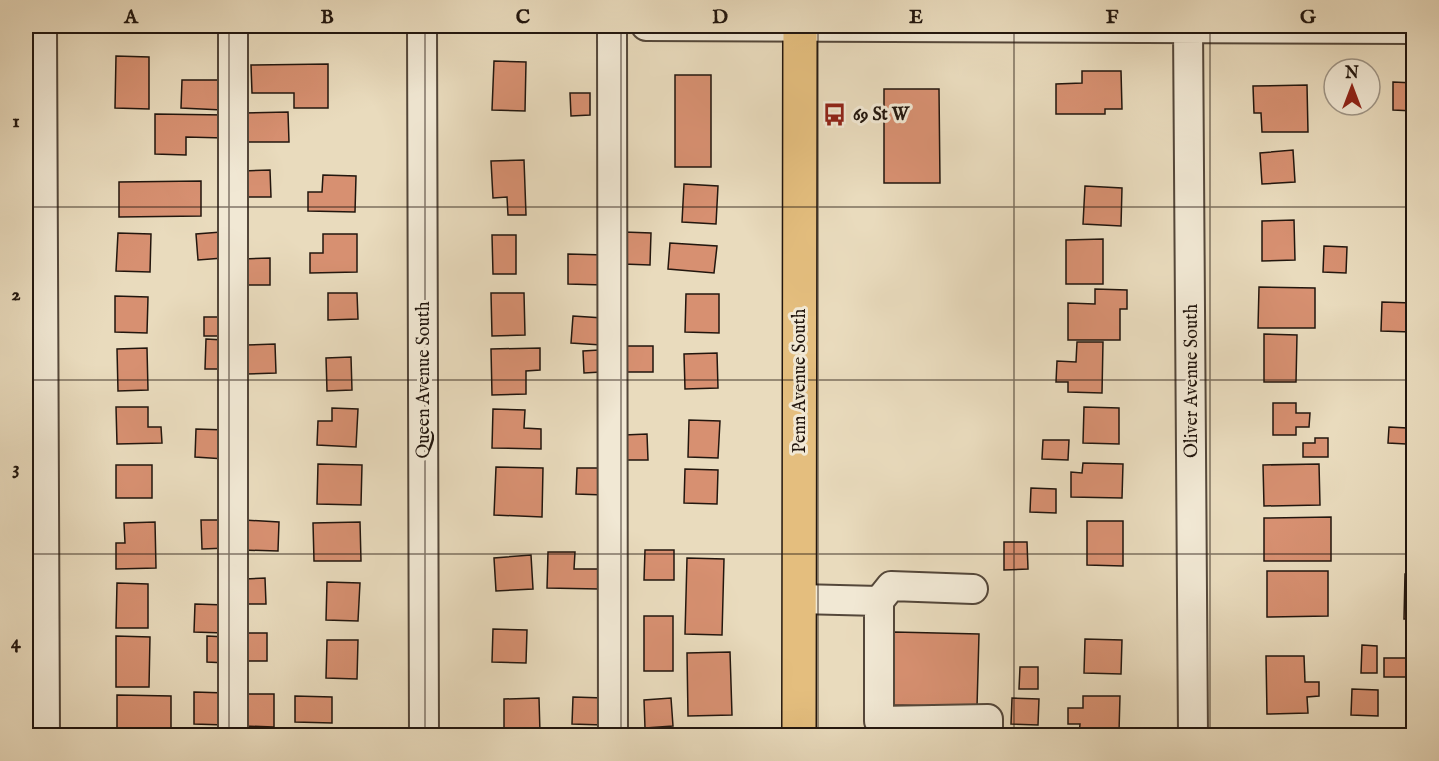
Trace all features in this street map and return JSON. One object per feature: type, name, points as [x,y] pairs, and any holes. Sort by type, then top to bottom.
[{"type":"main road","name":"Penn Avenue South","points":[[799,735],[800,26]]},
{"type":"street","points":[[42,26],[45,735]]},
{"type":"street","points":[[233,26],[233,735]]},
{"type":"street","name":"Queen Avenue South","points":[[422,26],[424,735]]},
{"type":"street","points":[[612,26],[613,735]]},
{"type":"street","points":[[646,26],[1413,29]]},
{"type":"street","name":"Oliver Avenue South","points":[[1188,27],[1193,735]]},
{"type":"street","points":[[973,589],[891,586],[879,601],[879,721],[988,719],[988,735]]},
{"type":"street","points":[[799,599],[879,601]]},
{"type":"building","points":[[116,56],[149,57],[149,109],[115,108]]},
{"type":"building","points":[[494,61],[526,62],[525,111],[492,110]]},
{"type":"building","points":[[328,64],[328,108],[294,108],[294,93],[252,93],[251,65]]},
{"type":"building","points":[[1082,71],[1121,71],[1122,109],[1105,109],[1105,114],[1056,114],[1056,84],[1082,83]]},
{"type":"building","points":[[675,75],[711,75],[711,167],[675,167]]},
{"type":"building","points":[[182,80],[223,80],[222,110],[181,108]]},
{"type":"building","points":[[1393,82],[1414,83],[1414,111],[1393,110]]},
{"type":"building","points":[[1307,85],[1308,132],[1262,132],[1261,113],[1254,113],[1253,86]]},
{"type":"building","points":[[884,89],[939,89],[940,183],[884,183]]},
{"type":"building","points":[[570,93],[590,93],[590,115],[571,116]]},
{"type":"building","points":[[288,112],[289,142],[243,142],[243,113]]},
{"type":"building","points":[[155,114],[225,115],[224,138],[186,137],[186,155],[155,154]]},
{"type":"building","points":[[1293,150],[1295,182],[1262,184],[1260,153]]},
{"type":"building","points":[[524,160],[526,215],[508,215],[507,197],[493,198],[491,161]]},
{"type":"building","points":[[270,170],[271,197],[244,197],[243,171]]},
{"type":"building","points":[[323,175],[356,176],[355,212],[308,211],[308,192],[322,192]]},
{"type":"building","points":[[201,181],[201,216],[119,217],[119,182]]},
{"type":"building","points":[[684,184],[718,186],[716,224],[682,222]]},
{"type":"building","points":[[1085,186],[1122,188],[1121,226],[1083,224]]},
{"type":"building","points":[[1294,220],[1295,260],[1262,261],[1262,221]]},
{"type":"building","points":[[221,232],[223,258],[198,260],[196,234]]},
{"type":"building","points":[[624,232],[651,233],[650,265],[623,264]]},
{"type":"building","points":[[118,233],[151,234],[150,272],[116,271]]},
{"type":"building","points":[[323,234],[357,234],[357,272],[310,273],[310,253],[323,253]]},
{"type":"building","points":[[492,235],[516,235],[516,274],[493,274]]},
{"type":"building","points":[[1103,239],[1103,284],[1066,284],[1066,240]]},
{"type":"building","points":[[670,243],[717,246],[714,273],[668,269]]},
{"type":"building","points":[[1324,246],[1347,247],[1346,273],[1323,272]]},
{"type":"building","points":[[568,254],[605,255],[604,285],[568,284]]},
{"type":"building","points":[[270,258],[270,285],[244,285],[243,259]]},
{"type":"building","points":[[1259,287],[1315,288],[1315,328],[1258,328]]},
{"type":"building","points":[[1095,289],[1127,290],[1127,309],[1120,309],[1120,340],[1068,340],[1068,303],[1095,304]]},
{"type":"building","points":[[328,293],[357,293],[358,319],[328,320]]},
{"type":"building","points":[[491,293],[524,293],[525,335],[492,336]]},
{"type":"building","points":[[686,294],[719,294],[719,333],[685,332]]},
{"type":"building","points":[[115,296],[148,297],[147,333],[115,332]]},
{"type":"building","points":[[1382,302],[1412,303],[1411,332],[1381,331]]},
{"type":"building","points":[[573,316],[603,318],[601,345],[571,343]]},
{"type":"building","points":[[204,317],[220,317],[221,336],[204,336]]},
{"type":"building","points":[[1264,334],[1297,335],[1296,382],[1264,382]]},
{"type":"building","points":[[206,339],[223,340],[222,369],[205,369]]},
{"type":"building","points":[[1077,342],[1103,342],[1102,393],[1068,392],[1068,382],[1056,382],[1057,361],[1076,362]]},
{"type":"building","points":[[275,344],[276,373],[246,374],[245,345]]},
{"type":"building","points":[[625,346],[653,346],[653,372],[624,372]]},
{"type":"building","points":[[147,348],[148,390],[118,391],[117,349]]},
{"type":"building","points":[[540,348],[540,370],[526,371],[526,394],[492,395],[491,349]]},
{"type":"building","points":[[599,350],[601,372],[584,373],[583,351]]},
{"type":"building","points":[[717,353],[718,388],[685,389],[684,354]]},
{"type":"building","points":[[351,357],[352,390],[327,391],[326,358]]},
{"type":"building","points":[[1273,403],[1296,403],[1296,413],[1310,413],[1309,427],[1296,427],[1296,435],[1273,435]]},
{"type":"building","points":[[116,407],[148,407],[148,427],[161,427],[162,443],[117,444]]},
{"type":"building","points":[[1084,407],[1119,408],[1119,444],[1083,443]]},
{"type":"building","points":[[332,408],[358,409],[356,447],[317,445],[318,421],[332,421]]},
{"type":"building","points":[[493,409],[525,410],[524,428],[541,429],[541,449],[492,448]]},
{"type":"building","points":[[689,420],[720,421],[718,458],[688,457]]},
{"type":"building","points":[[1389,427],[1407,428],[1406,444],[1388,443]]},
{"type":"building","points":[[196,429],[226,430],[225,459],[195,457]]},
{"type":"building","points":[[647,434],[648,460],[625,460],[624,435]]},
{"type":"building","points":[[1315,438],[1328,438],[1328,457],[1303,457],[1303,443],[1315,443]]},
{"type":"building","points":[[1043,440],[1069,440],[1068,460],[1042,459]]},
{"type":"building","points":[[1083,463],[1123,464],[1122,498],[1071,497],[1071,472],[1082,473]]},
{"type":"building","points":[[318,464],[362,465],[361,505],[317,504]]},
{"type":"building","points":[[1319,464],[1320,505],[1264,506],[1263,465]]},
{"type":"building","points":[[116,465],[152,465],[152,498],[116,498]]},
{"type":"building","points":[[496,467],[543,468],[542,517],[494,515]]},
{"type":"building","points":[[577,468],[604,468],[604,495],[576,494]]},
{"type":"building","points":[[685,469],[718,470],[717,504],[684,503]]},
{"type":"building","points":[[1031,488],[1056,489],[1056,513],[1030,512]]},
{"type":"building","points":[[1331,517],[1331,561],[1264,561],[1264,518]]},
{"type":"building","points":[[201,520],[226,520],[227,548],[202,549]]},
{"type":"building","points":[[244,520],[279,522],[278,551],[242,550]]},
{"type":"building","points":[[1087,521],[1123,521],[1123,566],[1087,565]]},
{"type":"building","points":[[155,522],[156,568],[116,569],[116,543],[125,543],[124,523]]},
{"type":"building","points":[[360,522],[361,561],[314,561],[313,523]]},
{"type":"building","points":[[1004,542],[1027,542],[1028,569],[1004,570]]},
{"type":"building","points":[[645,550],[674,550],[674,580],[644,580]]},
{"type":"building","points":[[548,552],[575,552],[574,569],[600,569],[599,589],[547,588]]},
{"type":"building","points":[[531,555],[533,589],[496,591],[494,558]]},
{"type":"building","points":[[687,558],[724,559],[722,635],[685,634]]},
{"type":"building","points":[[1267,571],[1328,571],[1328,616],[1267,617]]},
{"type":"building","points":[[1405,574],[1414,575],[1414,619],[1404,619]]},
{"type":"building","points":[[265,578],[266,604],[246,604],[245,579]]},
{"type":"building","points":[[327,582],[360,583],[358,621],[326,620]]},
{"type":"building","points":[[117,583],[148,584],[148,628],[116,628]]},
{"type":"building","points":[[195,604],[225,605],[224,633],[194,632]]},
{"type":"building","points":[[644,616],[673,616],[673,671],[644,671]]},
{"type":"building","points":[[493,629],[527,630],[526,663],[492,662]]},
{"type":"building","points":[[894,632],[979,634],[977,707],[892,705]]},
{"type":"building","points":[[247,633],[267,633],[267,661],[247,661]]},
{"type":"building","points":[[116,636],[150,637],[149,687],[116,687]]},
{"type":"building","points":[[207,636],[226,637],[226,663],[207,662]]},
{"type":"building","points":[[1085,639],[1122,640],[1121,674],[1084,673]]},
{"type":"building","points":[[327,640],[358,640],[357,679],[326,678]]},
{"type":"building","points":[[1362,645],[1377,646],[1377,673],[1361,673]]},
{"type":"building","points":[[730,652],[732,715],[688,716],[687,653]]},
{"type":"building","points":[[1266,656],[1304,656],[1305,682],[1319,682],[1319,696],[1307,697],[1308,713],[1267,714]]},
{"type":"building","points":[[1384,658],[1411,658],[1411,677],[1384,677]]},
{"type":"building","points":[[1020,667],[1038,667],[1038,689],[1019,689]]},
{"type":"building","points":[[1352,689],[1378,690],[1378,716],[1351,715]]},
{"type":"building","points":[[194,692],[226,693],[225,725],[194,724]]},
{"type":"building","points":[[244,694],[274,694],[274,727],[244,726]]},
{"type":"building","points":[[117,695],[171,696],[171,730],[117,728]]},
{"type":"building","points":[[295,696],[332,697],[332,723],[295,722]]},
{"type":"building","points":[[1083,696],[1120,696],[1119,732],[1097,731],[1097,736],[1079,736],[1080,724],[1068,724],[1068,708],[1083,708]]},
{"type":"building","points":[[573,697],[604,698],[603,725],[572,724]]},
{"type":"building","points":[[539,698],[540,733],[504,733],[504,699]]},
{"type":"building","points":[[671,698],[673,726],[645,728],[644,700]]},
{"type":"building","points":[[1012,698],[1039,699],[1038,725],[1011,724]]},
{"type":"place","name":"69 St W","points":[[835,114]]}]
